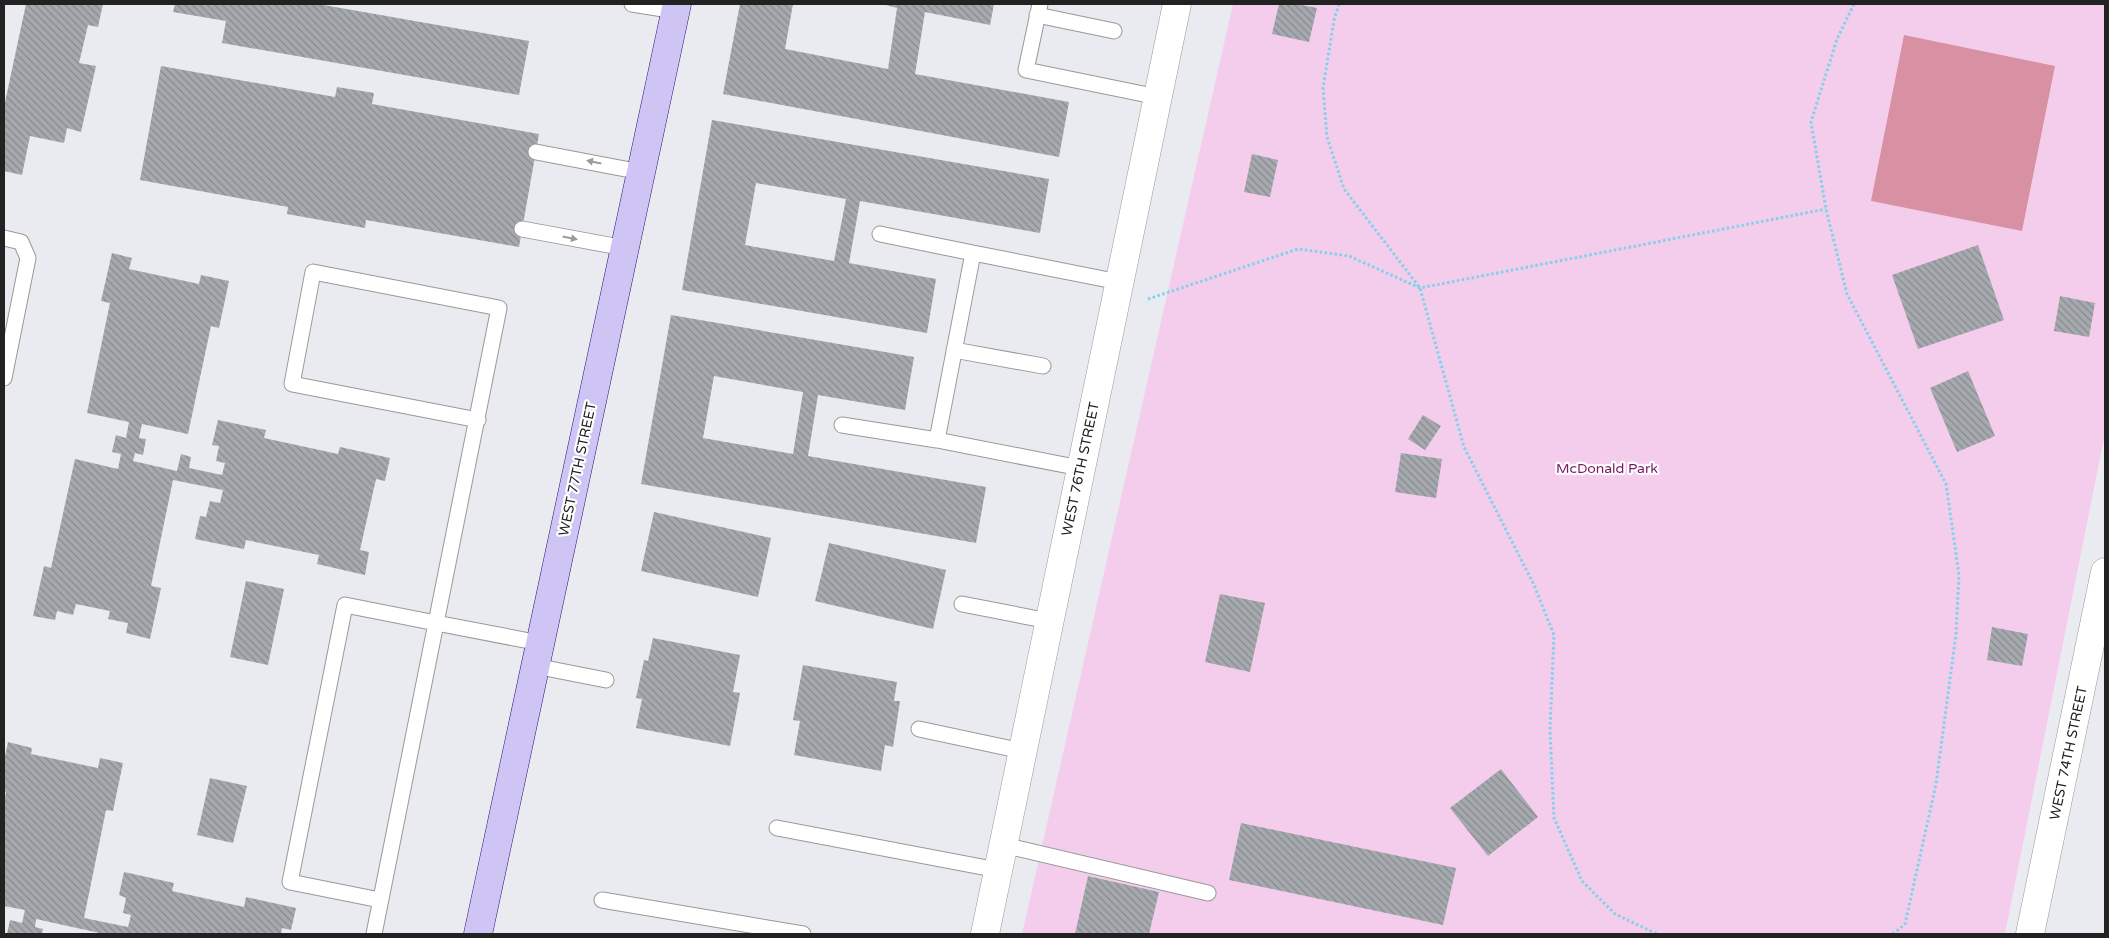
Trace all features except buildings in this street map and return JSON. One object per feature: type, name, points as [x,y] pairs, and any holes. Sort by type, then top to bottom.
[{"type":"street","name":"WEST 76TH STREET","points":[[985,934],[1177,4]]},
{"type":"street","name":"WEST 77TH STREET","points":[[478,934],[676,7]]},
{"type":"street","name":"WEST 74TH STREET","points":[[2030,934],[2105,572]]},
{"type":"lane","points":[[632,4],[676,7]]},
{"type":"lane","points":[[1114,31],[1038,9],[1026,70],[1158,97]]},
{"type":"lane","points":[[536,152],[641,172]]},
{"type":"lane","points":[[522,229],[624,248]]},
{"type":"lane","points":[[880,234],[1120,282]]},
{"type":"lane","points":[[4,238],[21,242],[28,258],[7,349],[4,378]]},
{"type":"lane","points":[[936,440],[973,253]]},
{"type":"lane","points":[[374,934],[478,420],[499,308],[313,272],[292,384],[478,420]]},
{"type":"lane","points":[[954,350],[1043,366]]},
{"type":"lane","points":[[842,425],[936,440],[1080,468]]},
{"type":"lane","points":[[962,604],[1049,621]]},
{"type":"lane","points":[[380,900],[290,882],[345,605],[436,624],[538,654],[606,680]]},
{"type":"lane","points":[[919,729],[1022,751]]},
{"type":"lane","points":[[777,828],[1000,858],[1208,893]]},
{"type":"lane","points":[[602,900],[803,934]]},
{"type":"path","points":[[1339,4],[1334,20],[1323,88],[1327,138],[1344,189],[1420,288],[1464,447],[1534,585],[1554,634],[1550,730],[1554,818],[1582,880],[1615,914],[1657,934]]},
{"type":"path","points":[[1854,4],[1838,39],[1811,122],[1826,209],[1847,294],[1946,484],[1959,575],[1956,634],[1936,784],[1906,924],[1893,934]]},
{"type":"path","points":[[1114,310],[1298,249],[1348,256],[1420,288],[1804,215],[1826,209]]},
{"type":"green space","name":"McDonald Park","points":[[1233,4],[2105,4],[2105,433],[2005,934],[1022,934]]},
{"type":"shaded area","points":[[1904,35],[2055,66],[2022,231],[1871,201]]}]
